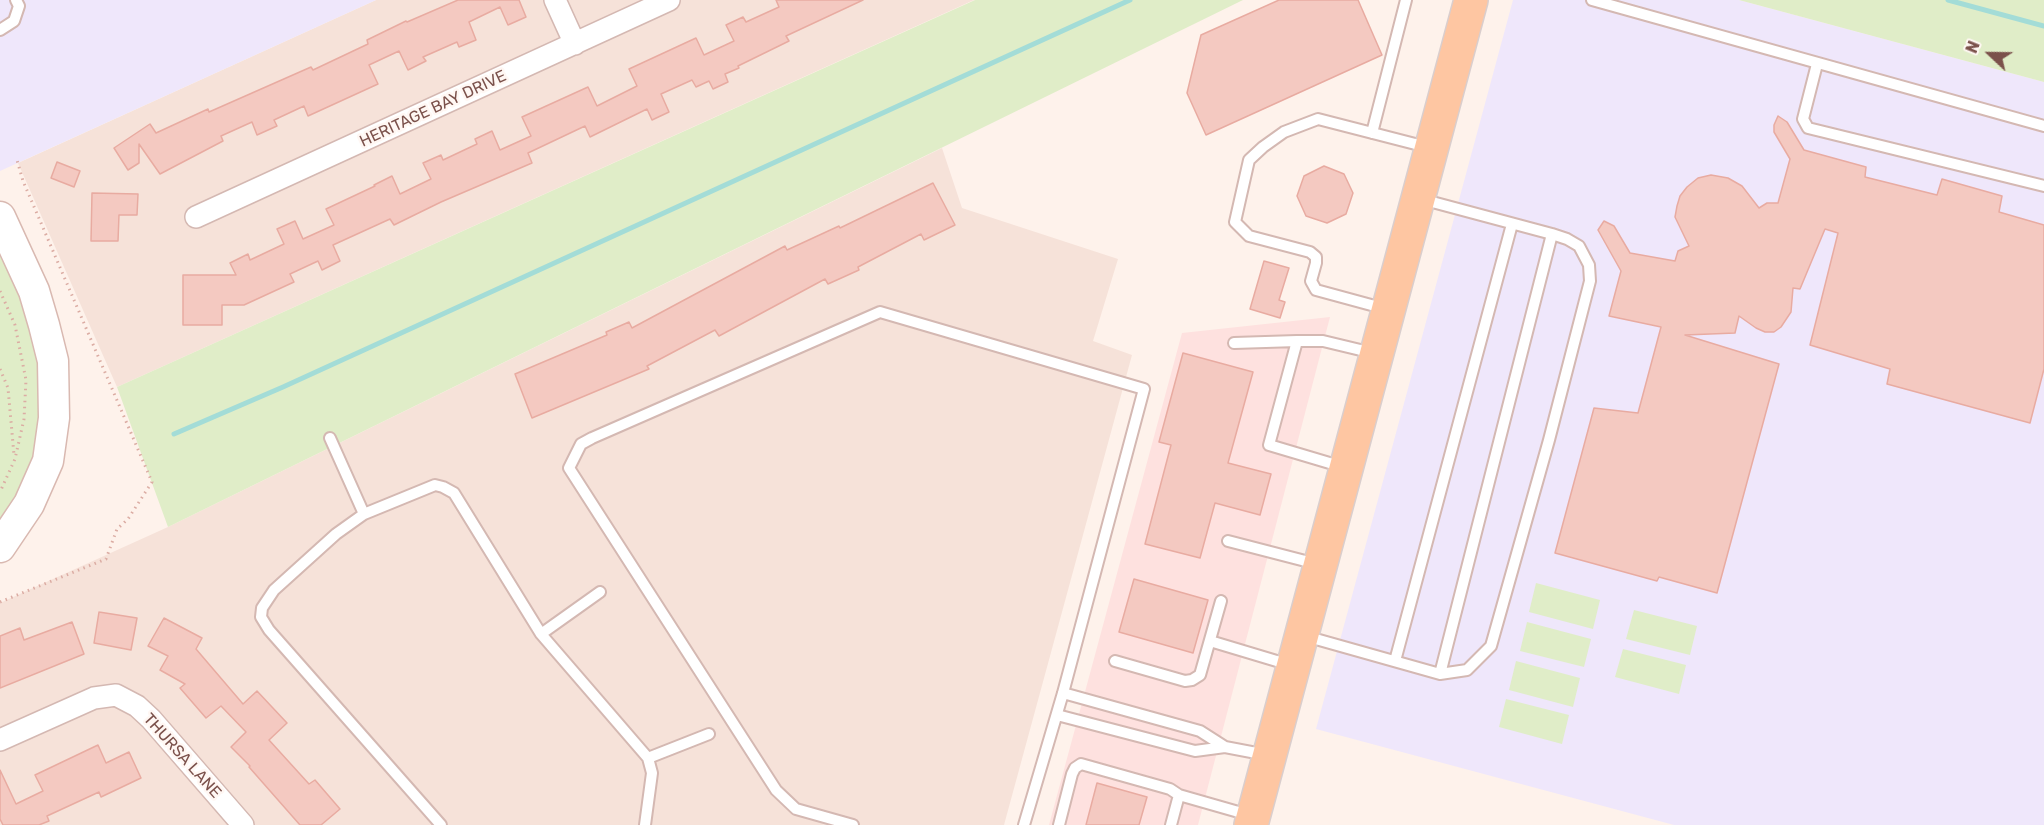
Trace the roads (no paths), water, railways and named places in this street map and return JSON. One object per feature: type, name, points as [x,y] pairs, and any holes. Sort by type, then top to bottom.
[{"type":"main road","points":[[1252,821],[1472,0]]},
{"type":"street","points":[[555,0],[575,44]]},
{"type":"street","name":"HERITAGE BAY DRIVE","points":[[196,217],[669,0]]},
{"type":"street","points":[[0,217],[34,291],[44,325],[52,361],[54,418],[48,461],[29,504],[0,547]]},
{"type":"street","name":"THURSA LANE","points":[[0,740],[94,698],[116,695],[137,706],[151,719],[243,825]]},
{"type":"lane","points":[[0,30],[14,21],[19,6],[16,0]]},
{"type":"lane","points":[[1372,133],[1406,0]]},
{"type":"lane","points":[[1592,0],[2044,126]]},
{"type":"lane","points":[[1817,64],[1803,119],[1808,128],[2044,186]]},
{"type":"lane","points":[[1389,310],[1316,290],[1311,281],[1316,257],[1310,252],[1249,236],[1235,222],[1249,160],[1284,132],[1318,119],[1432,148]]},
{"type":"lane","points":[[1210,641],[1395,661],[1440,674],[1467,670],[1491,646],[1550,440],[1590,281],[1589,265],[1579,246],[1567,239],[1419,198]]},
{"type":"lane","points":[[1395,661],[1512,224]]},
{"type":"lane","points":[[1440,674],[1552,234]]},
{"type":"lane","points":[[853,825],[796,809],[776,790],[569,468],[581,444],[591,438],[880,312],[1144,389],[1057,715],[1024,825]]},
{"type":"lane","points":[[1234,343],[1323,340],[1377,354]]},
{"type":"lane","points":[[1297,341],[1269,445],[1347,468]]},
{"type":"lane","points":[[330,438],[364,514]]},
{"type":"lane","points":[[441,825],[269,630],[261,617],[262,608],[274,590],[336,534],[364,514],[435,485],[454,493],[541,634],[648,758],[652,773],[645,825]]},
{"type":"lane","points":[[1228,541],[1321,565]]},
{"type":"lane","points":[[541,634],[600,592]]},
{"type":"lane","points":[[1115,661],[1185,681],[1192,680],[1200,675],[1221,601]]},
{"type":"lane","points":[[1063,693],[1200,730],[1225,747]]},
{"type":"lane","points":[[1094,724],[1100,703]]},
{"type":"lane","points":[[1057,715],[1195,751],[1225,747],[1270,756]]},
{"type":"lane","points":[[648,758],[709,734]]},
{"type":"lane","points":[[1059,825],[1072,774],[1081,764],[1170,789],[1179,795],[1252,821]]},
{"type":"lane","points":[[1171,825],[1179,795]]},
{"type":"waterway","points":[[174,434],[283,387],[1130,0]]},
{"type":"waterway","points":[[1948,0],[2044,26]]}]
